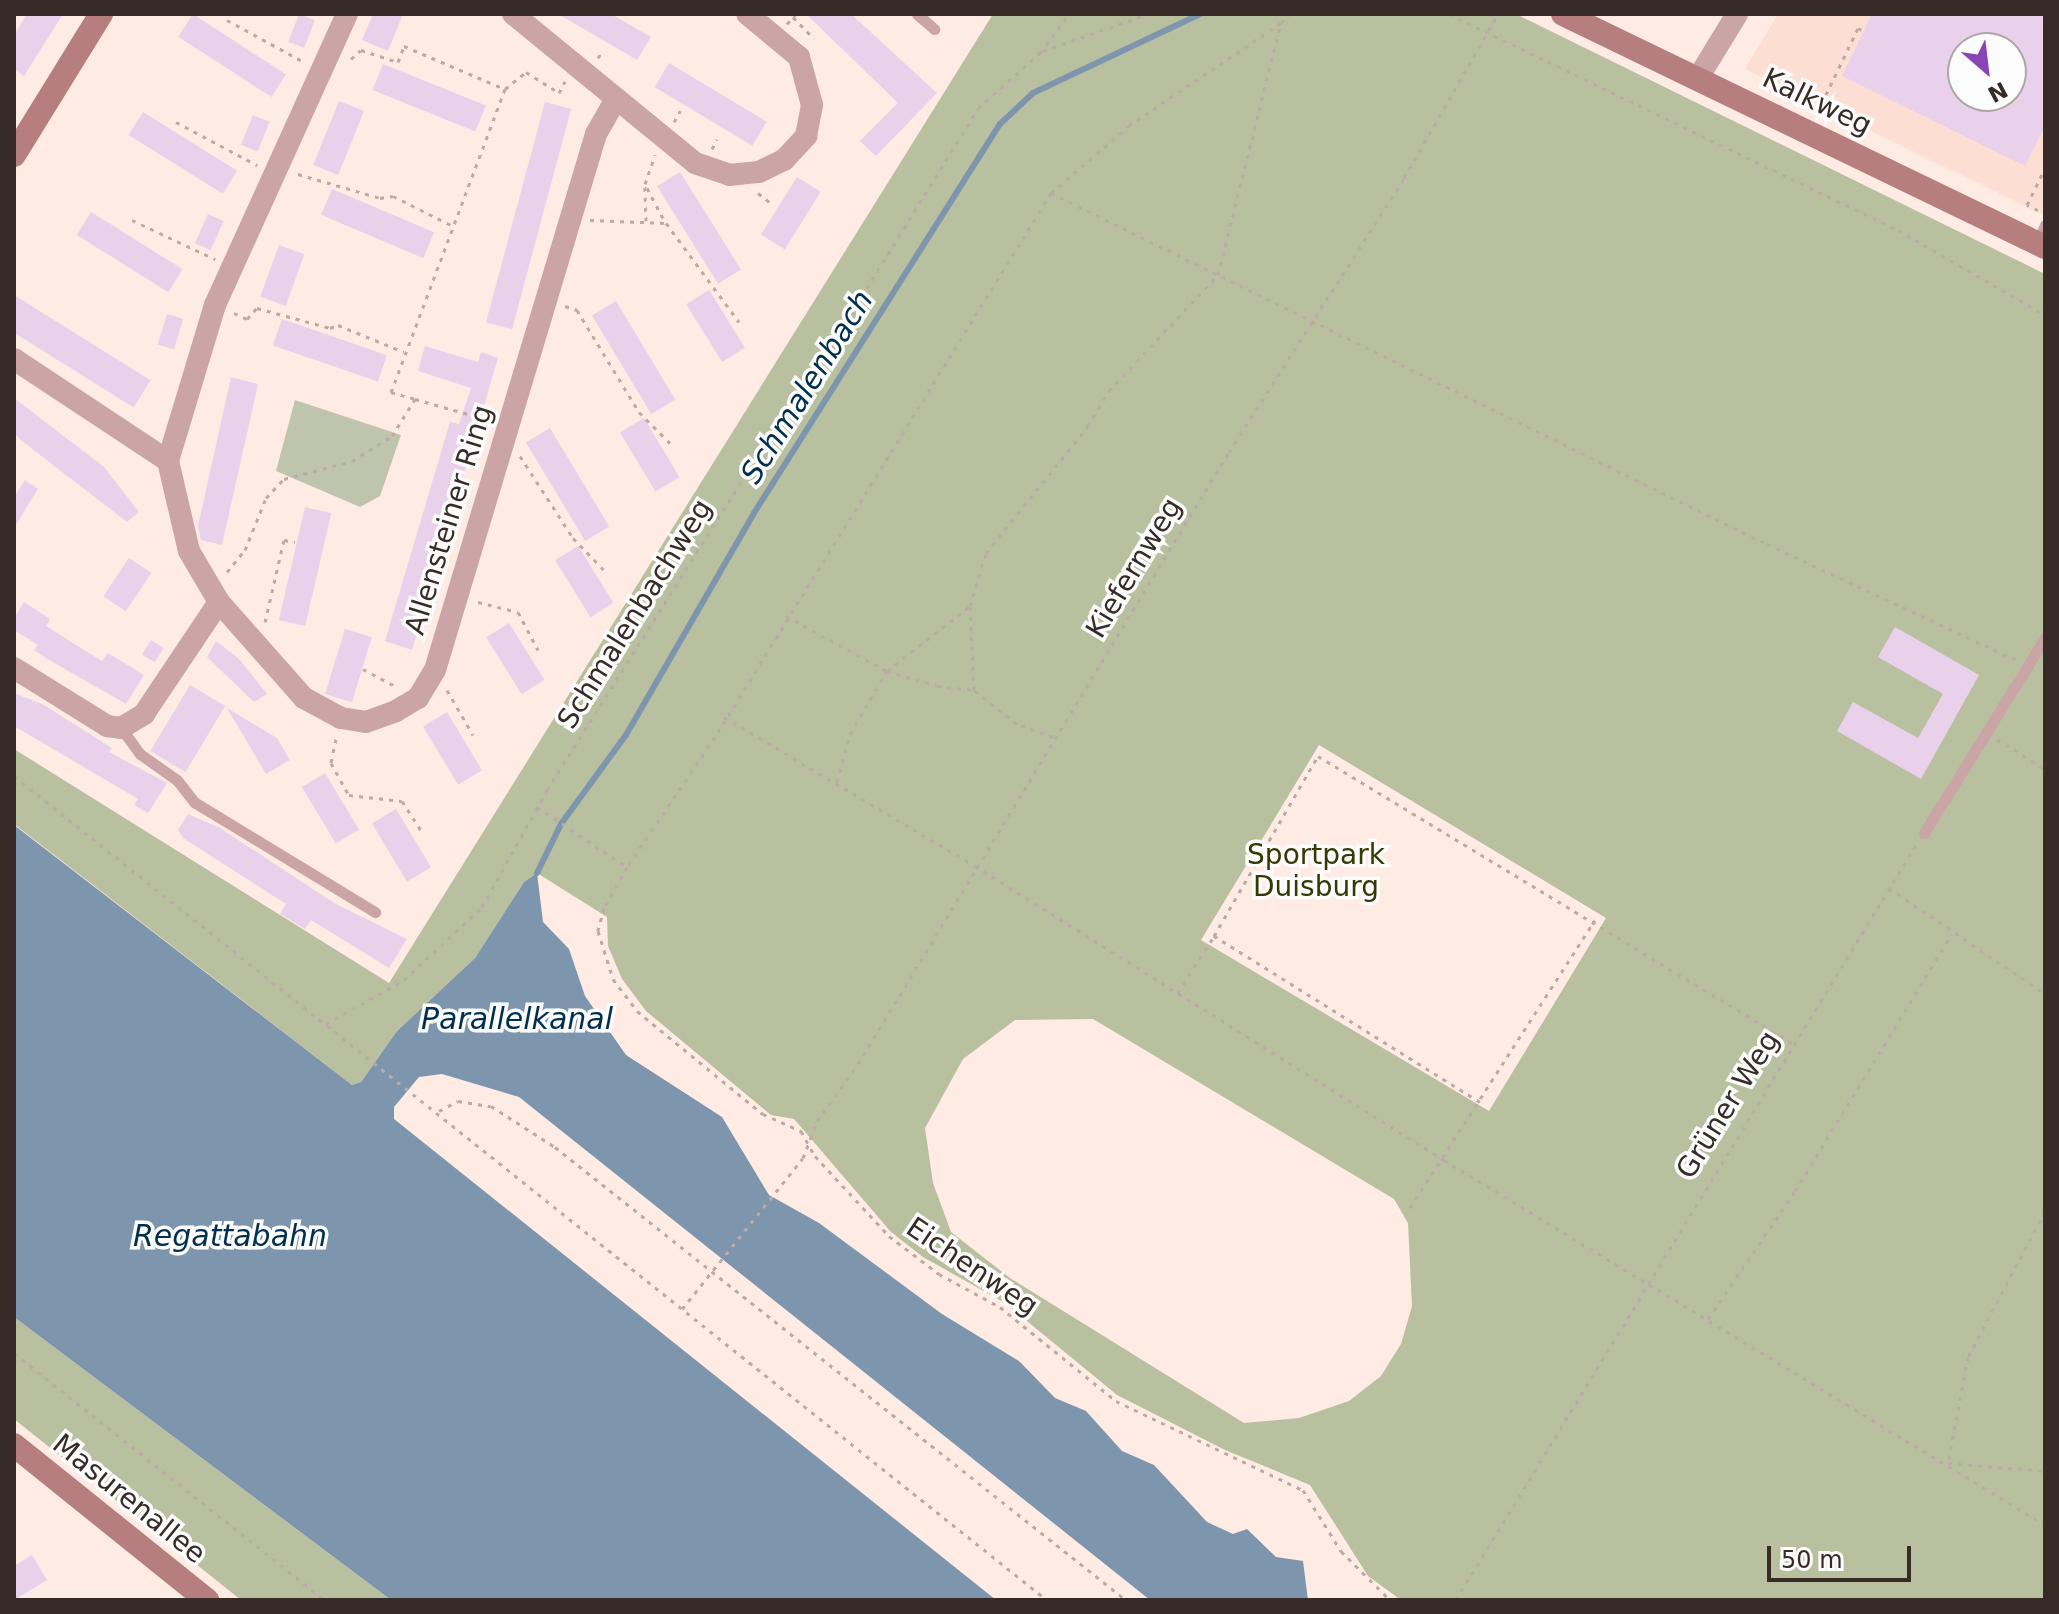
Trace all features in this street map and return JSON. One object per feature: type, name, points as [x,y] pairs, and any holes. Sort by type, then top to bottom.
[{"type":"street","points":[[14,155],[101,14]]},
{"type":"street","points":[[347,14],[215,305],[168,461],[189,551],[219,602],[304,698],[341,718],[366,722],[418,698]]},
{"type":"street","points":[[513,14],[695,163],[729,175],[759,172],[796,149],[806,136],[812,105],[807,75],[784,40],[747,14]]},
{"type":"street","name":"Kalkweg","points":[[1563,14],[2042,238]]},
{"type":"street","points":[[1698,78],[1737,14]]},
{"type":"street","name":"Allensteiner Ring","points":[[418,698],[435,670],[596,134],[616,99]]},
{"type":"street","points":[[14,359],[168,461]]},
{"type":"street","points":[[14,668],[107,726],[121,728],[144,714],[219,602]]},
{"type":"street","name":"Masurenallee","points":[[14,1445],[207,1600]]},
{"type":"lane","points":[[917,14],[934,29]]},
{"type":"lane","points":[[1924,833],[2045,638]]},
{"type":"lane","points":[[121,728],[140,754],[177,780],[194,802],[375,912]]},
{"type":"path","name":"Schmalenbachweg","points":[[326,1024],[404,980],[459,934],[482,907],[537,807],[978,108],[1040,53],[1069,14]]},
{"type":"path","points":[[1040,53],[1148,14]]},
{"type":"path","points":[[974,690],[970,606],[986,553],[1088,426],[1109,391],[1218,275],[1281,23],[1289,14]]},
{"type":"path","points":[[1449,14],[1898,230],[2045,315]]},
{"type":"path","name":"Kiefernweg","points":[[682,1309],[780,1189],[808,1144],[817,1121],[872,1042],[975,866],[1498,14]]},
{"type":"path","points":[[793,17],[814,39]]},
{"type":"path","points":[[227,20],[325,61],[351,59],[361,50],[398,62],[404,46],[505,89]]},
{"type":"path","name":"Eichenweg","points":[[1281,23],[1130,125],[1051,193],[627,867],[604,908],[598,931],[619,989],[662,1033],[763,1114],[794,1125],[889,1236],[939,1274],[1000,1307],[1116,1401],[1303,1490],[1341,1551],[1390,1600]]},
{"type":"path","points":[[1808,131],[1858,28],[1864,31]]},
{"type":"path","points":[[573,62],[559,93],[526,72],[505,89],[391,392],[506,434],[573,538],[605,571]]},
{"type":"path","points":[[176,122],[278,171],[324,184],[345,185],[380,198],[393,196],[453,226]]},
{"type":"path","points":[[646,222],[645,184],[661,136]]},
{"type":"path","points":[[2045,168],[2027,205],[2045,213]]},
{"type":"path","points":[[645,184],[666,223],[739,322]]},
{"type":"path","points":[[1051,193],[2028,665]]},
{"type":"path","points":[[571,219],[666,223]]},
{"type":"path","points":[[132,220],[233,267]]},
{"type":"path","points":[[546,299],[577,310],[639,412],[671,444]]},
{"type":"path","points":[[215,305],[247,319],[257,308],[330,328],[338,325],[405,353]]},
{"type":"path","points":[[219,602],[223,578],[245,550],[274,489],[284,479],[352,461],[392,436],[415,399]]},
{"type":"path","points":[[259,650],[284,540],[295,542]]},
{"type":"path","points":[[457,596],[518,612],[538,650]]},
{"type":"path","points":[[837,783],[850,734],[887,671],[970,606]]},
{"type":"path","points":[[785,616],[887,671],[937,686],[974,690],[1017,724],[1054,737]]},
{"type":"path","points":[[363,669],[418,698]]},
{"type":"path","points":[[435,670],[473,735]]},
{"type":"path","points":[[724,717],[975,866],[1444,1160],[1707,1321],[1948,1463],[2045,1525]]},
{"type":"path","points":[[341,718],[331,763],[349,795],[402,801],[423,833]]},
{"type":"path","points":[[1986,732],[2045,769]]},
{"type":"path","points":[[1178,993],[1318,756],[1595,920],[1795,1045]]},
{"type":"path","points":[[14,776],[439,1111],[1047,1600]]},
{"type":"path","points":[[537,807],[587,836],[627,867]]},
{"type":"path","name":"Grüner Weg","points":[[1456,1600],[1645,1281],[1795,1045],[1888,887],[1924,833]]},
{"type":"path","points":[[1888,887],[1952,934],[2045,994]]},
{"type":"path","points":[[1410,1208],[1444,1160],[1595,920]]},
{"type":"path","points":[[1707,1321],[1795,1191],[1952,934]]},
{"type":"path","points":[[1214,936],[1480,1102]]},
{"type":"path","points":[[439,1111],[458,1101],[491,1106],[555,1147],[1126,1600]]},
{"type":"path","points":[[1948,1463],[1968,1357],[2045,1211]]},
{"type":"path","points":[[14,1353],[324,1600]]},
{"type":"path","points":[[1948,1463],[2045,1471]]},
{"type":"shaded area","points":[[1778,14],[2045,14],[2045,216],[1745,69]]},
{"type":"green space","name":"Sportpark Duisburg","points":[[993,14],[1516,14],[2045,274],[2045,1600],[1401,1600],[1368,1576],[1310,1485],[1225,1450],[1117,1395],[1005,1303],[923,1257],[891,1232],[794,1119],[771,1115],[646,1011],[622,979],[608,946],[607,917],[537,873],[524,882],[475,958],[397,1031],[361,1082],[352,1085],[14,824],[14,749],[389,983]],"holes":[[[1319,745],[1606,918],[1489,1111],[1201,940]],[[1093,1019],[1394,1199],[1408,1223],[1412,1306],[1401,1344],[1381,1376],[1349,1401],[1299,1418],[1244,1423],[1010,1278],[951,1232],[933,1183],[925,1128],[963,1059],[1015,1020]]]},
{"type":"green space","points":[[295,400],[401,435],[380,496],[360,507],[276,471]]},
{"type":"green space","points":[[14,1317],[391,1600],[241,1600],[14,1419]]},
{"type":"water","name":"Regattabahn","points":[[14,825],[352,1085],[361,1082],[397,1031],[475,958],[524,882],[537,873],[543,922],[569,949],[585,996],[626,1055],[722,1117],[769,1195],[819,1223],[942,1314],[1019,1361],[1055,1398],[1086,1411],[1122,1451],[1154,1465],[1207,1522],[1233,1534],[1247,1529],[1276,1557],[1303,1561],[1308,1600],[1150,1600],[519,1097],[442,1074],[419,1077],[394,1107],[394,1119],[996,1600],[391,1600],[14,1317]]},
{"type":"building","points":[[27,14],[63,14],[24,76],[14,69],[14,35]]},
{"type":"building","points":[[193,14],[286,74],[271,97],[178,37]]},
{"type":"building","points":[[299,14],[315,20],[304,48],[288,42]]},
{"type":"building","points":[[373,14],[403,14],[388,51],[362,40]]},
{"type":"building","points":[[558,14],[611,14],[651,37],[637,60]]},
{"type":"building","points":[[806,14],[851,14],[937,93],[876,156],[860,141],[898,103]]},
{"type":"building","points":[[1872,14],[2037,14],[2045,18],[2045,126],[2025,166],[1842,76]]},
{"type":"building","points":[[669,63],[767,122],[752,146],[655,87]]},
{"type":"building","points":[[383,64],[486,106],[475,132],[373,90]]},
{"type":"building","points":[[339,101],[364,111],[338,175],[313,165]]},
{"type":"building","points":[[545,102],[571,109],[512,329],[486,322]]},
{"type":"building","points":[[143,112],[237,171],[223,194],[129,135]]},
{"type":"building","points":[[253,115],[270,122],[258,151],[241,145]]},
{"type":"building","points":[[680,172],[741,270],[718,284],[657,186]]},
{"type":"building","points":[[797,177],[821,192],[785,250],[761,235]]},
{"type":"building","points":[[332,189],[434,232],[423,258],[321,215]]},
{"type":"building","points":[[91,212],[183,269],[168,292],[77,235]]},
{"type":"building","points":[[208,214],[224,221],[211,250],[195,243]]},
{"type":"building","points":[[279,245],[304,254],[286,306],[260,297]]},
{"type":"building","points":[[709,290],[745,348],[722,362],[686,304]]},
{"type":"building","points":[[14,295],[151,380],[134,407],[14,333]]},
{"type":"building","points":[[616,301],[675,400],[651,414],[592,315]]},
{"type":"building","points":[[167,314],[183,319],[174,350],[158,345]]},
{"type":"building","points":[[282,319],[387,355],[378,382],[273,345]]},
{"type":"building","points":[[425,346],[478,362],[481,352],[498,358],[412,650],[385,641],[450,422],[459,424],[471,388],[418,371]]},
{"type":"building","points":[[231,377],[258,384],[222,545],[201,540],[198,526]]},
{"type":"building","points":[[14,398],[104,467],[139,512],[127,522],[22,441],[14,433]]},
{"type":"building","points":[[644,418],[680,477],[656,492],[620,432]]},
{"type":"building","points":[[550,428],[609,527],[585,541],[526,442]]},
{"type":"building","points":[[25,480],[38,489],[14,528],[14,497]]},
{"type":"building","points":[[305,507],[331,513],[305,626],[279,620]]},
{"type":"building","points":[[578,546],[614,603],[591,617],[555,560]]},
{"type":"building","points":[[129,558],[151,573],[126,611],[103,596]]},
{"type":"building","points":[[24,602],[50,619],[46,626],[102,661],[108,653],[144,675],[126,704],[49,660],[34,650],[38,645],[14,630],[14,618]]},
{"type":"building","points":[[509,623],[545,680],[522,694],[486,637]]},
{"type":"building","points":[[1895,627],[1979,675],[1921,779],[1837,731],[1853,702],[1918,738],[1943,694],[1878,657]]},
{"type":"building","points":[[345,629],[372,637],[352,702],[325,694]]},
{"type":"building","points":[[151,640],[164,648],[155,662],[142,654]]},
{"type":"building","points":[[216,641],[239,659],[267,694],[254,702],[207,657]]},
{"type":"building","points":[[190,685],[225,706],[185,772],[150,751]]},
{"type":"building","points":[[14,693],[44,705],[112,748],[109,752],[167,783],[148,813],[134,805],[138,799],[14,726]]},
{"type":"building","points":[[227,708],[277,738],[290,760],[266,774]]},
{"type":"building","points":[[447,712],[482,770],[458,785],[423,726]]},
{"type":"building","points":[[325,773],[359,830],[336,843],[302,787]]},
{"type":"building","points":[[396,809],[431,867],[407,882],[372,823]]},
{"type":"building","points":[[188,814],[220,828],[334,903],[407,939],[389,968],[311,920],[305,929],[280,914],[286,904],[183,838],[178,830]]},
{"type":"building","points":[[32,1555],[47,1580],[14,1600],[14,1566]]},
{"type":"waterway","name":"Schmalenbach","points":[[537,873],[561,824],[626,735],[754,513],[1000,124],[1033,93],[1200,14]]},
{"type":"water label","name":"Parallelkanal","points":[[517,1019]]}]
